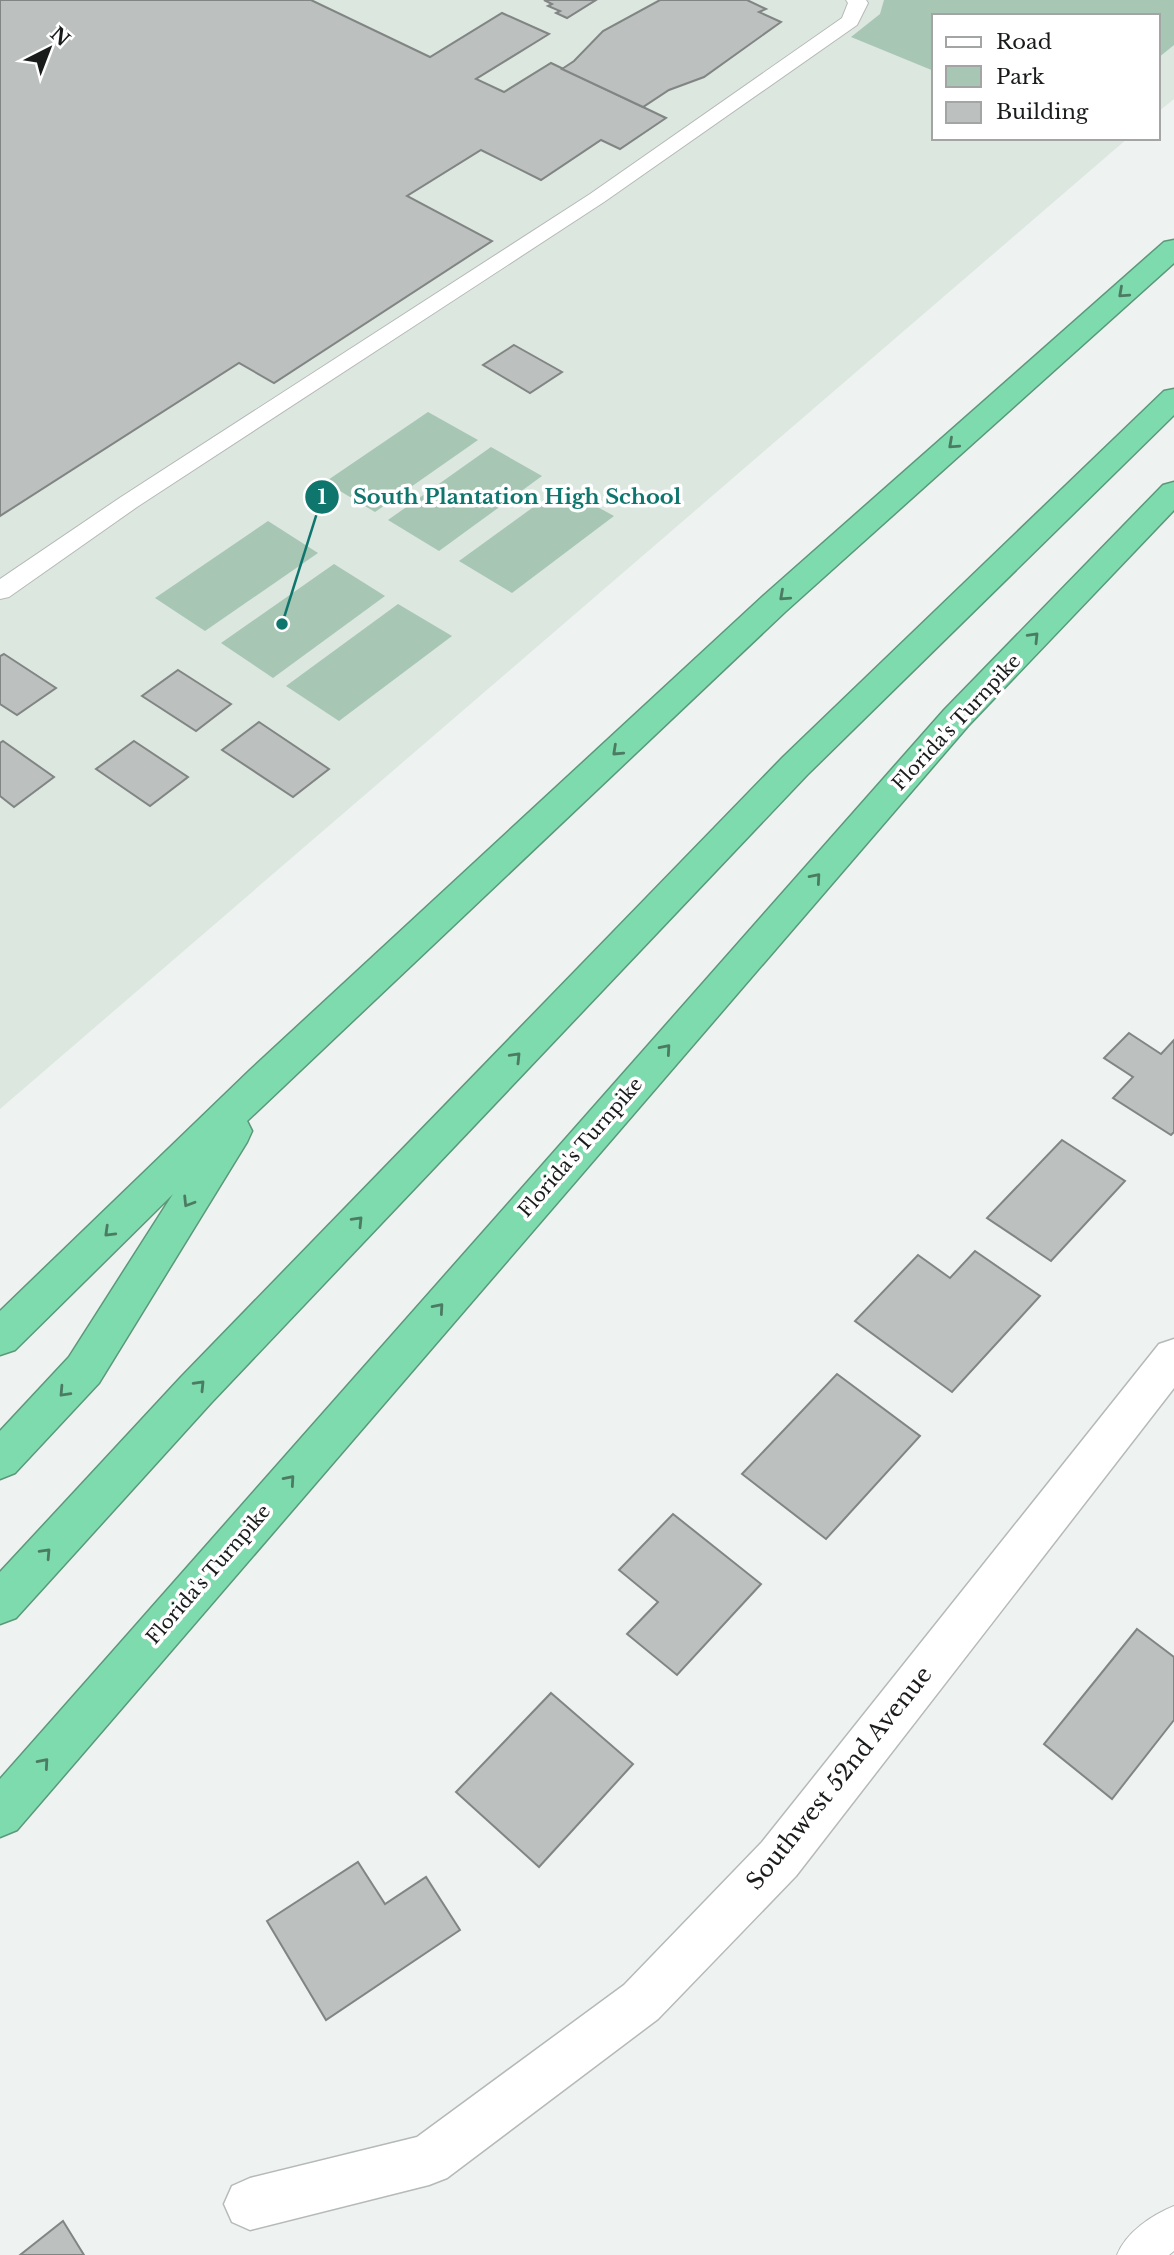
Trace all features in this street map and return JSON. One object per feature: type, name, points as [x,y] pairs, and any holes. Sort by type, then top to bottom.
[{"type":"highway","points":[[0,1338],[263,1082],[774,604],[1174,247]]},
{"type":"highway","points":[[0,1603],[205,1380],[795,766],[1174,398]]},
{"type":"highway","name":"Florida's Turnpike","points":[[0,1814],[956,718],[1174,492]]},
{"type":"highway","points":[[0,1460],[85,1370],[263,1082]]},
{"type":"street","name":"Southwest 52nd Avenue","points":[[250,2204],[429,2160],[641,2003],[779,1859],[1174,1357]]},
{"type":"lane","points":[[0,591],[129,502],[597,198],[850,21],[858,3],[856,0]]},
{"type":"lane","points":[[1138,2255],[1174,2226]]},
{"type":"shaded area","points":[[0,0],[1174,0],[1174,99],[1160,110],[1160,14],[932,14],[932,140],[1126,140],[0,1109]]},
{"type":"green space","points":[[884,0],[1174,0],[1174,45],[1160,56],[1160,14],[932,14],[932,70],[851,37],[880,14]]},
{"type":"green space","points":[[428,412],[478,440],[375,512],[325,482]]},
{"type":"green space","points":[[491,447],[542,476],[439,551],[388,520]]},
{"type":"green space","points":[[561,487],[614,516],[512,593],[459,561]]},
{"type":"green space","points":[[268,521],[318,553],[205,631],[155,598]]},
{"type":"green space","points":[[334,564],[385,596],[273,678],[221,643]]},
{"type":"green space","points":[[398,604],[452,636],[339,721],[286,686]]},
{"type":"building","points":[[0,0],[311,0],[430,57],[502,13],[549,34],[476,79],[504,92],[551,63],[666,118],[620,149],[601,140],[541,180],[481,150],[407,196],[492,241],[274,383],[239,363],[0,516]]},
{"type":"building","points":[[544,0],[596,0],[567,18],[556,13],[560,11],[548,6],[552,4]]},
{"type":"building","points":[[660,0],[747,0],[766,9],[759,12],[781,22],[704,77],[669,90],[643,107],[562,69],[574,61],[603,31]]},
{"type":"building","points":[[514,345],[562,372],[530,393],[483,365]]},
{"type":"building","points":[[4,654],[56,688],[17,715],[0,704],[0,656]]},
{"type":"building","points":[[178,670],[231,704],[196,731],[142,696]]},
{"type":"building","points":[[259,722],[329,769],[293,797],[222,750]]},
{"type":"building","points":[[3,741],[54,777],[14,807],[0,796],[0,743]]},
{"type":"building","points":[[134,741],[188,777],[150,806],[96,769]]},
{"type":"building","points":[[1129,1033],[1161,1054],[1174,1040],[1174,1132],[1171,1135],[1113,1098],[1133,1077],[1104,1058]]},
{"type":"building","points":[[1062,1140],[1125,1181],[1051,1261],[987,1218]]},
{"type":"building","points":[[975,1251],[1040,1296],[952,1392],[855,1321],[918,1255],[950,1278]]},
{"type":"building","points":[[837,1374],[920,1436],[826,1539],[742,1474]]},
{"type":"building","points":[[673,1514],[761,1584],[677,1675],[627,1634],[658,1602],[619,1570]]},
{"type":"building","points":[[1137,1629],[1174,1657],[1174,1720],[1112,1799],[1044,1744]]},
{"type":"building","points":[[551,1693],[633,1764],[539,1867],[456,1792]]},
{"type":"building","points":[[358,1862],[385,1904],[426,1877],[460,1930],[326,2020],[267,1921]]},
{"type":"building","points":[[63,2221],[84,2255],[20,2255]]},
{"type":"place","name":"South Plantation High School","points":[[282,624]]}]
